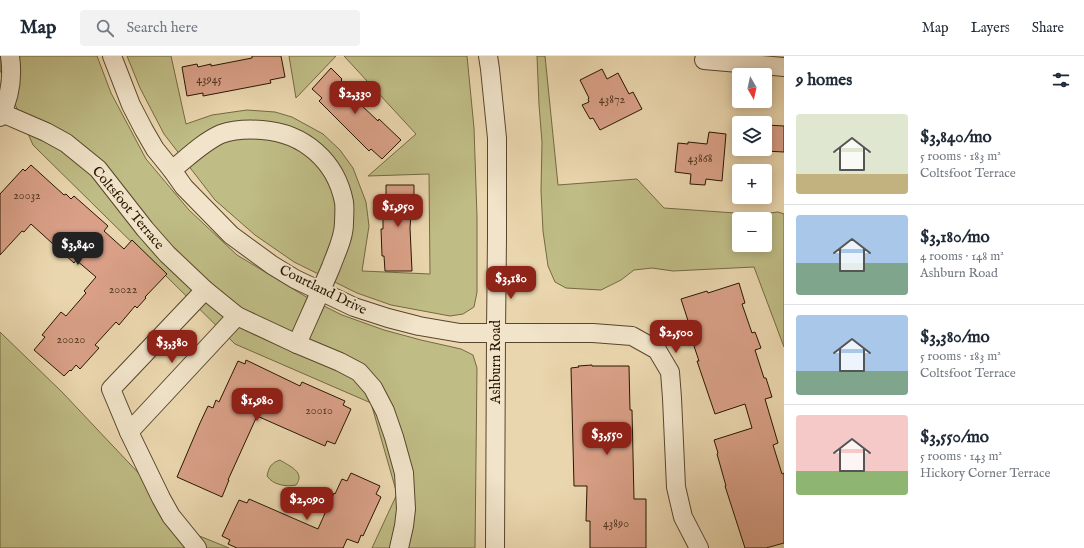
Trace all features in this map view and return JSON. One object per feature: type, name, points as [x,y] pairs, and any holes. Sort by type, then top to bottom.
[{"type":"street","name":"Coltsfoot Terrace","points":[[10,56],[12,77],[6,103],[1,115],[46,132],[66,143],[98,169],[145,229],[167,254],[205,290],[238,316],[297,344],[340,362],[358,372],[373,388],[385,411],[394,437],[406,485],[406,509],[399,548]]},
{"type":"street","name":"Courtland Drive","points":[[112,56],[131,105],[155,149],[184,187],[231,235],[272,265],[295,279],[354,307],[419,326],[460,333],[546,332],[632,336],[657,350],[670,372],[676,487],[683,517],[699,548]]},
{"type":"street","name":"Ashburn Road","points":[[488,56],[497,138],[495,548]]},
{"type":"street","points":[[704,60],[784,67]]},
{"type":"street","points":[[172,170],[203,145],[220,135],[235,130],[248,129],[274,131],[298,139],[314,150],[328,165],[339,184],[344,203],[344,226],[340,244],[297,344]]},
{"type":"street","points":[[197,548],[171,516],[161,498],[129,432],[111,389],[205,290]]},
{"type":"street","points":[[129,432],[238,316]]},
{"type":"shaded area","points":[[0,56],[97,56],[111,93],[146,159],[189,210],[237,255],[308,298],[342,315],[384,330],[461,349],[473,355],[477,368],[475,548],[372,548],[397,494],[371,403],[235,344],[33,145],[0,70]]},
{"type":"shaded area","points":[[127,56],[171,56],[186,124],[212,115],[247,110],[275,112],[292,117],[323,134],[340,150],[353,168],[366,202],[369,226],[362,271],[430,274],[429,174],[368,176],[416,134],[344,56],[467,56],[474,128],[477,217],[477,292],[474,307],[463,314],[450,316],[391,305],[357,293],[294,262],[255,235],[215,200],[164,134],[140,88]]},
{"type":"shaded area","points":[[289,56],[336,56],[296,98]]},
{"type":"shaded area","points":[[537,56],[545,56],[558,185],[637,179],[664,208],[732,213],[732,252],[772,252],[772,213],[778,212],[784,214],[784,347],[754,267],[673,271],[652,268],[634,270],[621,280],[601,290],[566,288],[555,282],[548,266],[543,231],[541,191],[542,142]]},
{"type":"shaded area","points":[[0,332],[62,392],[197,535],[229,548],[0,548]]},
{"type":"shaded area","points":[[280,460],[292,467],[298,473],[299,480],[296,485],[280,485],[267,476],[274,462]]},
{"type":"building","points":[[252,56],[281,56],[285,77],[270,80],[271,83],[203,96],[203,93],[187,96],[182,67],[197,64],[198,67],[211,64],[211,66],[252,58]]},
{"type":"building","points":[[331,68],[351,90],[349,92],[360,102],[359,103],[378,121],[379,119],[401,140],[382,159],[371,149],[369,151],[319,101],[322,98],[312,89]]},
{"type":"building","points":[[602,69],[607,79],[618,73],[629,94],[633,92],[642,109],[600,130],[593,118],[590,119],[582,105],[589,102],[589,98],[580,80]]},
{"type":"building","points":[[772,125],[784,126],[784,152],[772,151]]},
{"type":"building","points":[[709,132],[726,134],[722,181],[706,179],[705,185],[690,184],[691,174],[675,172],[678,143],[688,144],[688,142],[707,144]]},
{"type":"building","points":[[31,165],[64,195],[66,194],[71,199],[74,196],[108,226],[104,231],[124,249],[132,240],[167,274],[145,297],[146,298],[137,308],[135,306],[119,325],[116,322],[95,345],[99,348],[80,369],[76,365],[64,376],[34,350],[45,337],[42,335],[61,312],[66,316],[86,293],[84,291],[96,277],[76,260],[74,263],[31,224],[24,232],[22,231],[0,255],[0,194],[23,169],[25,171]]},
{"type":"building","points":[[386,185],[414,185],[414,201],[412,201],[413,214],[411,214],[410,228],[412,271],[385,271],[384,256],[382,256],[381,229],[383,229],[383,201],[386,201]]},
{"type":"building","points":[[739,283],[745,303],[742,304],[752,333],[755,332],[761,348],[755,350],[772,397],[765,399],[778,443],[773,445],[782,474],[784,473],[784,543],[766,548],[745,548],[725,486],[714,440],[752,428],[745,404],[715,414],[697,361],[699,361],[694,346],[692,333],[681,299],[707,291],[708,293]]},
{"type":"building","points":[[246,360],[300,386],[302,382],[345,401],[343,405],[351,409],[335,444],[327,441],[325,446],[257,416],[228,480],[222,497],[177,477],[208,406],[213,408],[216,400],[219,402],[238,361],[245,364]]},
{"type":"building","points":[[592,365],[629,366],[630,410],[632,410],[634,499],[646,499],[646,548],[590,548],[590,521],[586,521],[587,486],[574,486],[571,368]]},
{"type":"building","points":[[351,473],[380,486],[376,494],[381,497],[363,536],[361,535],[358,543],[347,539],[343,548],[237,548],[228,544],[230,540],[222,536],[239,500],[247,503],[249,499],[318,529],[342,479],[347,481]]}]
